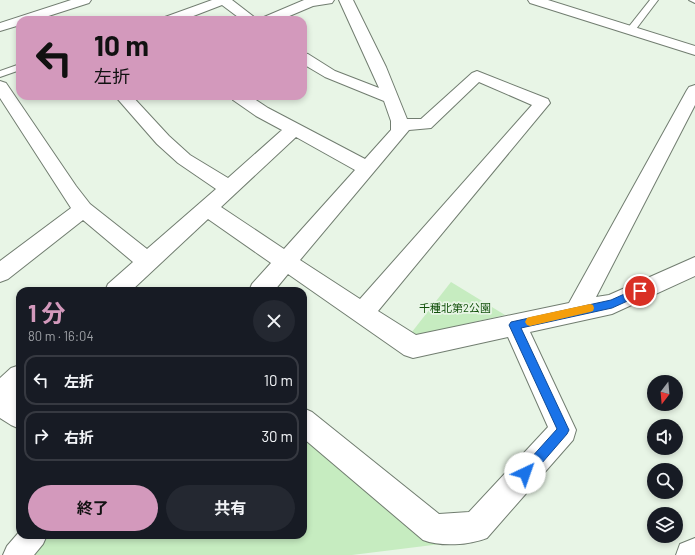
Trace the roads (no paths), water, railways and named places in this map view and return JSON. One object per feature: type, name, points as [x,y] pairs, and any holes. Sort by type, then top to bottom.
[{"type":"street","points":[[41,16],[84,0]]},
{"type":"street","points":[[181,16],[224,0],[246,16]]},
{"type":"street","points":[[278,16],[310,2],[327,0]]},
{"type":"street","points":[[264,287],[400,131],[401,125],[391,98],[346,0]]},
{"type":"street","points":[[535,0],[695,52]]},
{"type":"street","points":[[0,27],[16,22]]},
{"type":"street","points":[[307,60],[330,74],[391,98]]},
{"type":"street","points":[[362,313],[542,103],[477,76],[426,124],[401,125]]},
{"type":"street","points":[[577,311],[695,90]]},
{"type":"street","points":[[9,92],[69,191],[83,209],[148,262]]},
{"type":"street","points":[[127,100],[163,140],[184,159],[229,188]]},
{"type":"street","points":[[244,100],[294,130],[367,168]]},
{"type":"street","points":[[120,287],[294,130]]},
{"type":"street","points":[[207,208],[413,347],[612,304],[695,266]]},
{"type":"street","points":[[0,273],[83,209]]},
{"type":"street","points":[[307,424],[434,529],[476,527],[563,430],[514,325]]},
{"type":"street","points":[[0,395],[16,381]]},
{"type":"street","points":[[0,402],[16,413]]},
{"type":"street","points":[[16,555],[30,539]]},
{"type":"street","points":[[691,555],[695,553]]},
{"type":"lane","points":[[630,31],[654,0]]},
{"type":"lane","points":[[0,74],[16,68]]},
{"type":"park label","name":"千種北第2公園","points":[[455,307]]}]
